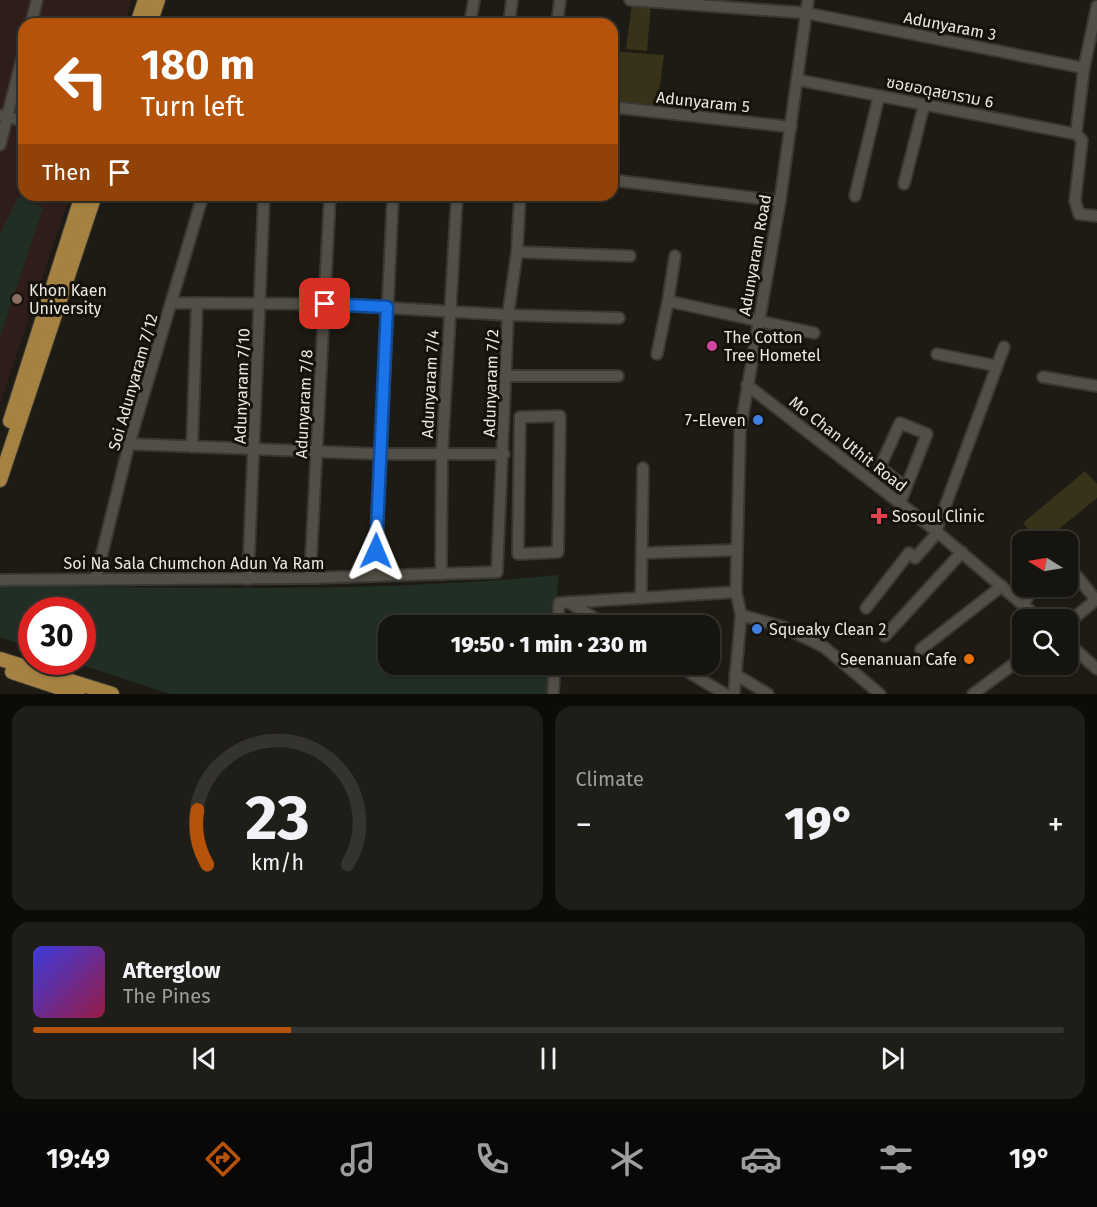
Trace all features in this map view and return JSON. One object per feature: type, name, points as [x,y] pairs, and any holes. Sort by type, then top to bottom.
[{"type":"main road","points":[[139,18],[145,0]]},
{"type":"main road","points":[[152,18],[158,0]]},
{"type":"main road","points":[[0,451],[80,201]]},
{"type":"main road","points":[[0,480],[93,201]]},
{"type":"main road","points":[[0,659],[112,694]]},
{"type":"main road","points":[[0,669],[78,694]]},
{"type":"street","points":[[32,18],[37,0]]},
{"type":"street","points":[[471,18],[474,0]]},
{"type":"street","points":[[510,18],[512,0]]},
{"type":"street","points":[[558,18],[560,0]]},
{"type":"street","name":"Adunyaram 3","points":[[630,0],[806,13],[1084,68]]},
{"type":"street","name":"Adunyaram Road","points":[[734,694],[741,615],[736,592],[740,431],[780,201],[808,0]]},
{"type":"street","points":[[1097,6],[1084,68],[1076,134],[1082,140],[1075,201],[1079,214],[1097,216]]},
{"type":"street","points":[[0,145],[3,115],[18,69]]},
{"type":"street","name":"ซอยอดุลยาราม 6","points":[[798,80],[1076,134]]},
{"type":"street","points":[[855,196],[879,96]]},
{"type":"street","points":[[904,184],[924,105]]},
{"type":"street","name":"Adunyaram 5","points":[[618,108],[791,127]]},
{"type":"street","points":[[3,115],[18,119]]},
{"type":"street","points":[[618,181],[780,201]]},
{"type":"street","name":"Soi Adunyaram 7/12","points":[[96,578],[129,444],[201,201]]},
{"type":"street","name":"Adunyaram 7/10","points":[[248,579],[264,201]]},
{"type":"street","name":"Adunyaram 7/8","points":[[310,578],[330,201]]},
{"type":"street","points":[[375,574],[393,201]]},
{"type":"street","name":"Adunyaram 7/4","points":[[441,574],[442,453],[457,201]]},
{"type":"street","name":"Adunyaram 7/2","points":[[497,572],[504,454],[508,315],[517,252],[520,201]]},
{"type":"street","points":[[517,252],[630,256]]},
{"type":"street","points":[[657,354],[675,256]]},
{"type":"street","points":[[668,301],[814,333]]},
{"type":"street","points":[[171,303],[325,304],[508,315],[619,318]]},
{"type":"street","points":[[192,447],[197,303]]},
{"type":"street","points":[[866,608],[909,553],[915,558],[937,531],[1004,347]]},
{"type":"street","points":[[937,354],[997,366]]},
{"type":"street","points":[[505,376],[618,376]]},
{"type":"street","points":[[1043,377],[1097,386]]},
{"type":"street","name":"Mo Chan Uthit Road","points":[[747,385],[937,531],[1029,609]]},
{"type":"street","points":[[560,416],[558,552],[518,554],[519,488],[520,417],[560,416]]},
{"type":"street","points":[[900,503],[906,488],[927,434],[900,423],[880,467],[906,488]]},
{"type":"street","points":[[129,444],[379,454],[504,454]]},
{"type":"street","points":[[641,597],[643,468]]},
{"type":"street","points":[[502,488],[519,488]]},
{"type":"street","points":[[642,553],[737,550]]},
{"type":"street","points":[[885,636],[962,552]]},
{"type":"street","name":"Soi Na Sala Chumchon Adun Ya Ram","points":[[0,580],[248,579],[497,572]]},
{"type":"street","points":[[1078,578],[1096,600],[1078,615]]},
{"type":"street","points":[[921,649],[1002,586]]},
{"type":"street","points":[[559,615],[560,603],[736,592]]},
{"type":"street","points":[[1023,604],[1028,597]]},
{"type":"street","points":[[568,602],[590,615]]},
{"type":"street","points":[[741,615],[783,627],[824,647],[880,694]]},
{"type":"street","points":[[1078,652],[1097,669]]},
{"type":"street","points":[[974,694],[1012,665]]},
{"type":"street","points":[[735,674],[768,694]]},
{"type":"street","points":[[553,694],[554,675]]},
{"type":"street","points":[[693,675],[725,694]]},
{"type":"shaded area","name":"Khon Kaen University","points":[[0,0],[132,0],[127,18],[18,18],[18,201],[68,201],[0,403]]},
{"type":"green space","points":[[18,197],[18,201],[28,201],[43,207],[0,337],[0,234]]},
{"type":"green space","points":[[559,575],[555,615],[378,615],[378,675],[550,675],[549,694],[170,694],[96,670],[96,597],[18,597],[18,643],[0,637],[0,585],[280,588],[489,581]]},
{"type":"building","points":[[632,4],[651,5],[647,51],[626,49]]},
{"type":"building","points":[[618,51],[664,55],[657,108],[618,104]]},
{"type":"building","points":[[1085,471],[1097,484],[1097,498],[1056,531],[1029,531],[1023,523]]},
{"type":"place","name":"Khon Kaen University","points":[[17,299]]},
{"type":"place","name":"The Cotton Tree Hometel","points":[[712,346]]},
{"type":"place","name":"7-Eleven","points":[[758,420]]},
{"type":"place","name":"Sosoul Clinic","points":[[879,516]]},
{"type":"place","name":"Squeaky Clean 2","points":[[757,629]]},
{"type":"place","name":"Seenanuan Cafe","points":[[969,659]]},
{"type":"route","points":[[325,304],[387,307],[376,551]]}]
